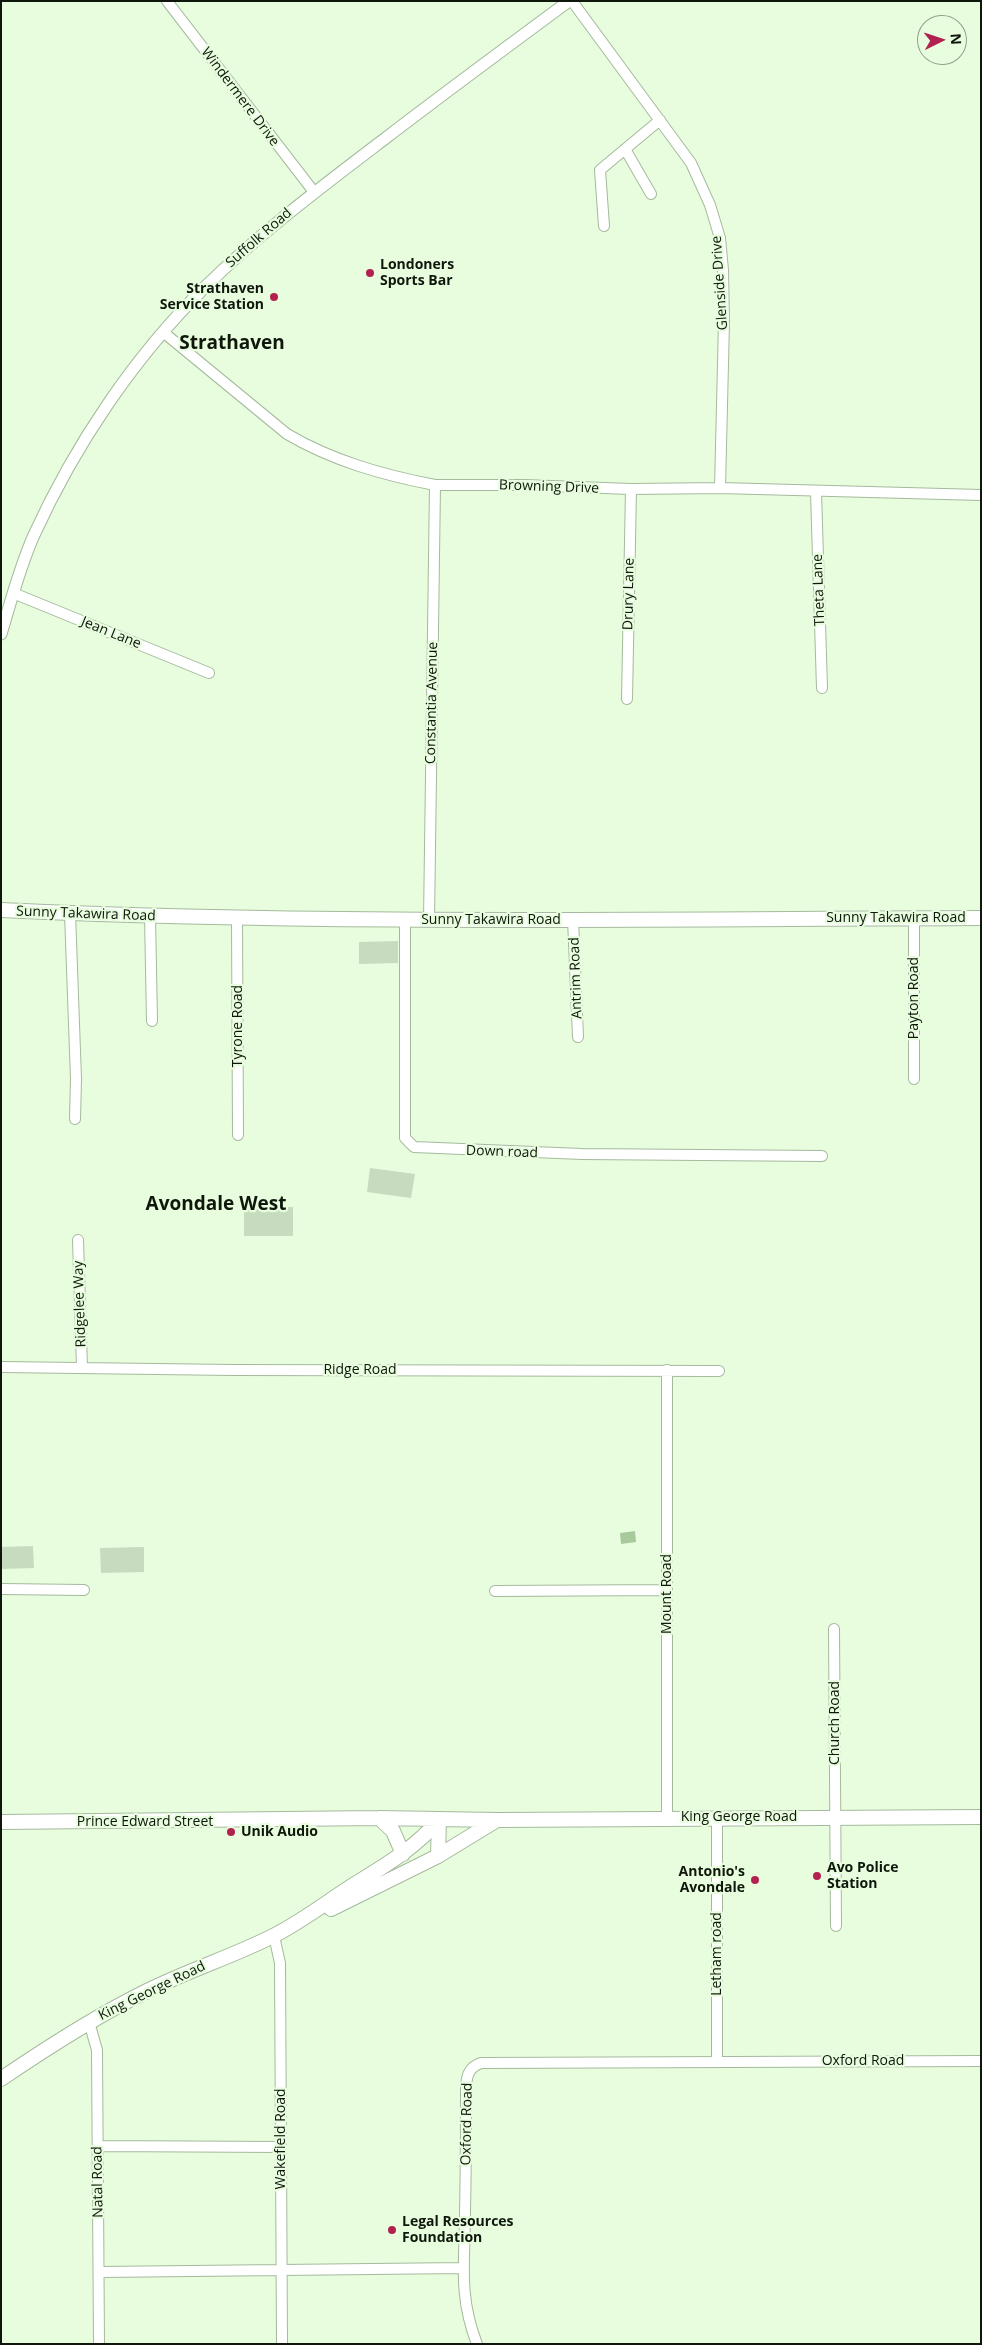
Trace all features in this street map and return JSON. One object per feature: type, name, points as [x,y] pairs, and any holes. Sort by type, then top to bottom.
[{"type":"main road","name":"Sunny Takawira Road","points":[[1,910],[150,917],[404,920],[981,918]]},
{"type":"main road","name":"King George Road","points":[[311,1915],[324,1912],[438,1856],[498,1820],[836,1816],[981,1817]]},
{"type":"main road","name":"Prince Edward Street","points":[[1,1822],[379,1818],[498,1820]]},
{"type":"main road","points":[[379,1818],[396,1835],[404,1854]]},
{"type":"main road","name":"King George Road","points":[[1,2079],[89,2022],[147,1990],[274,1936],[311,1915],[347,1889],[404,1854],[426,1836],[439,1820]]},
{"type":"main road","points":[[438,1856],[439,1820]]},
{"type":"street","name":"Windermere Drive","points":[[167,1],[314,192]]},
{"type":"street","name":"Suffolk Road","points":[[1,634],[13,592],[34,536],[82,444],[122,386],[163,332],[203,289],[245,249],[314,192],[570,1]]},
{"type":"street","name":"Glenside Drive","points":[[570,1],[691,163],[700,180],[720,238],[724,322],[720,488]]},
{"type":"street","points":[[604,226],[600,170],[660,120]]},
{"type":"street","points":[[625,149],[651,194]]},
{"type":"street","name":"Browning Drive","points":[[163,332],[288,434],[306,445],[350,464],[435,485],[525,485],[563,488],[631,489],[720,488],[981,495]]},
{"type":"street","name":"Constantia Avenue","points":[[429,920],[435,485]]},
{"type":"street","name":"Drury Lane","points":[[627,699],[631,489]]},
{"type":"street","name":"Theta Lane","points":[[816,492],[822,688]]},
{"type":"street","name":"Jean Lane","points":[[13,592],[209,673]]},
{"type":"street","points":[[70,913],[76,1079],[75,1119]]},
{"type":"street","points":[[150,917],[152,1021]]},
{"type":"street","name":"Tyrone Road","points":[[237,918],[238,1135]]},
{"type":"street","name":"Payton Road","points":[[914,918],[914,1079]]},
{"type":"street","name":"Antrim Road","points":[[573,919],[578,1037]]},
{"type":"street","name":"Down road","points":[[404,920],[405,1138],[414,1148],[582,1154],[822,1156]]},
{"type":"street","name":"Ridgelee Way","points":[[78,1240],[82,1368]]},
{"type":"street","name":"Ridge Road","points":[[1,1367],[233,1370],[719,1371]]},
{"type":"street","name":"Mount Road","points":[[667,1370],[667,1818]]},
{"type":"street","points":[[1,1589],[84,1590]]},
{"type":"street","points":[[495,1591],[667,1590]]},
{"type":"street","name":"Church Road","points":[[834,1629],[836,1926]]},
{"type":"street","name":"Letham road","points":[[717,1817],[718,2061]]},
{"type":"street","name":"Wakefield Road","points":[[274,1936],[280,1964],[280,2270],[282,2344]]},
{"type":"street","name":"Natal Road","points":[[89,2022],[97,2050],[99,2344]]},
{"type":"street","name":"Oxford Road","points":[[462,2268],[465,2224],[466,2086],[470,2070],[481,2063],[981,2061]]},
{"type":"street","points":[[98,2146],[281,2147]]},
{"type":"street","points":[[100,2272],[462,2268],[468,2321],[477,2344]]},
{"type":"shaded area","points":[[398,941],[398,963],[359,964],[359,942]]},
{"type":"shaded area","points":[[370,1168],[415,1174],[411,1198],[367,1192]]},
{"type":"shaded area","points":[[244,1207],[293,1207],[293,1236],[244,1236]]},
{"type":"shaded area","points":[[635,1531],[636,1542],[621,1544],[620,1533]]},
{"type":"shaded area","points":[[33,1546],[34,1568],[1,1569],[1,1547]]},
{"type":"shaded area","points":[[144,1547],[144,1572],[101,1573],[100,1548]]},
{"type":"place","name":"Londoners Sports Bar","points":[[370,273]]},
{"type":"place","name":"Strathaven Service Station","points":[[274,297]]},
{"type":"place","name":"Unik Audio","points":[[231,1832]]},
{"type":"place","name":"Avo Police Station","points":[[817,1876]]},
{"type":"place","name":"Antonio's Avondale","points":[[755,1880]]},
{"type":"place","name":"Legal Resources Foundation","points":[[392,2230]]},
{"type":"district","name":"Strathaven","points":[[232,344]]},
{"type":"district","name":"Avondale West","points":[[216,1205]]}]
